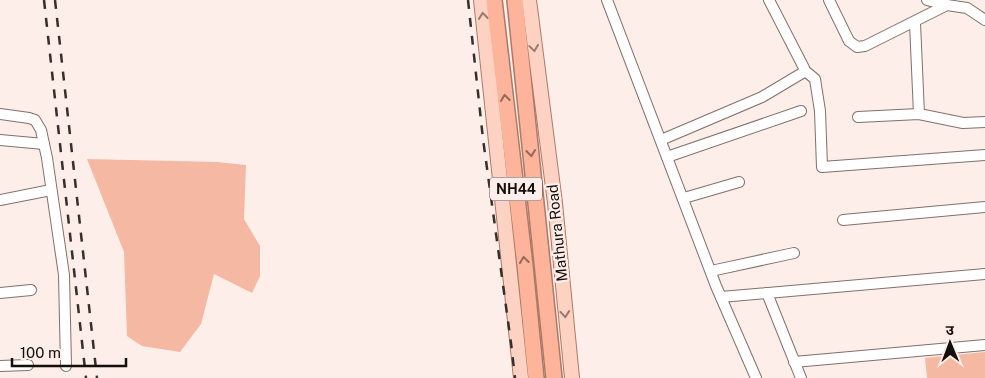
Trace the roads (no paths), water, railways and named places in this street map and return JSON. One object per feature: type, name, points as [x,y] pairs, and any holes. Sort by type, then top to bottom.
[{"type":"highway","name":"NH44","points":[[494,0],[536,378]]},
{"type":"highway","name":"Mathura Road","points":[[515,0],[554,378]]},
{"type":"main road","points":[[481,0],[521,378]]},
{"type":"main road","name":"Mathura Road","points":[[529,0],[555,203],[572,378]]},
{"type":"street","points":[[608,0],[721,297],[756,378]]},
{"type":"street","points":[[769,0],[804,70],[815,79],[820,110],[822,167],[985,156]]},
{"type":"street","points":[[829,0],[849,40],[857,47],[865,46],[915,23],[947,5]]},
{"type":"street","points":[[927,0],[967,8],[985,20]]},
{"type":"street","points":[[915,23],[919,114]]},
{"type":"street","points":[[661,140],[762,97],[800,75],[804,70]]},
{"type":"street","points":[[668,157],[801,111]]},
{"type":"street","points":[[0,114],[35,120],[41,130],[64,285],[66,366]]},
{"type":"street","points":[[858,117],[919,114],[963,123],[985,122]]},
{"type":"street","points":[[0,140],[44,144]]},
{"type":"street","points":[[684,198],[739,182]]},
{"type":"street","points":[[0,200],[51,190]]},
{"type":"street","points":[[843,220],[985,208]]},
{"type":"street","points":[[711,271],[794,253]]},
{"type":"street","points":[[721,297],[985,274]]},
{"type":"street","points":[[0,293],[31,290]]},
{"type":"street","points":[[767,293],[801,378]]},
{"type":"street","points":[[794,362],[985,344]]},
{"type":"street","points":[[0,366],[28,365]]},
{"type":"railway","points":[[44,0],[86,378]]},
{"type":"railway","points":[[55,0],[97,378]]},
{"type":"railway","points":[[468,0],[483,139],[515,378]]}]
